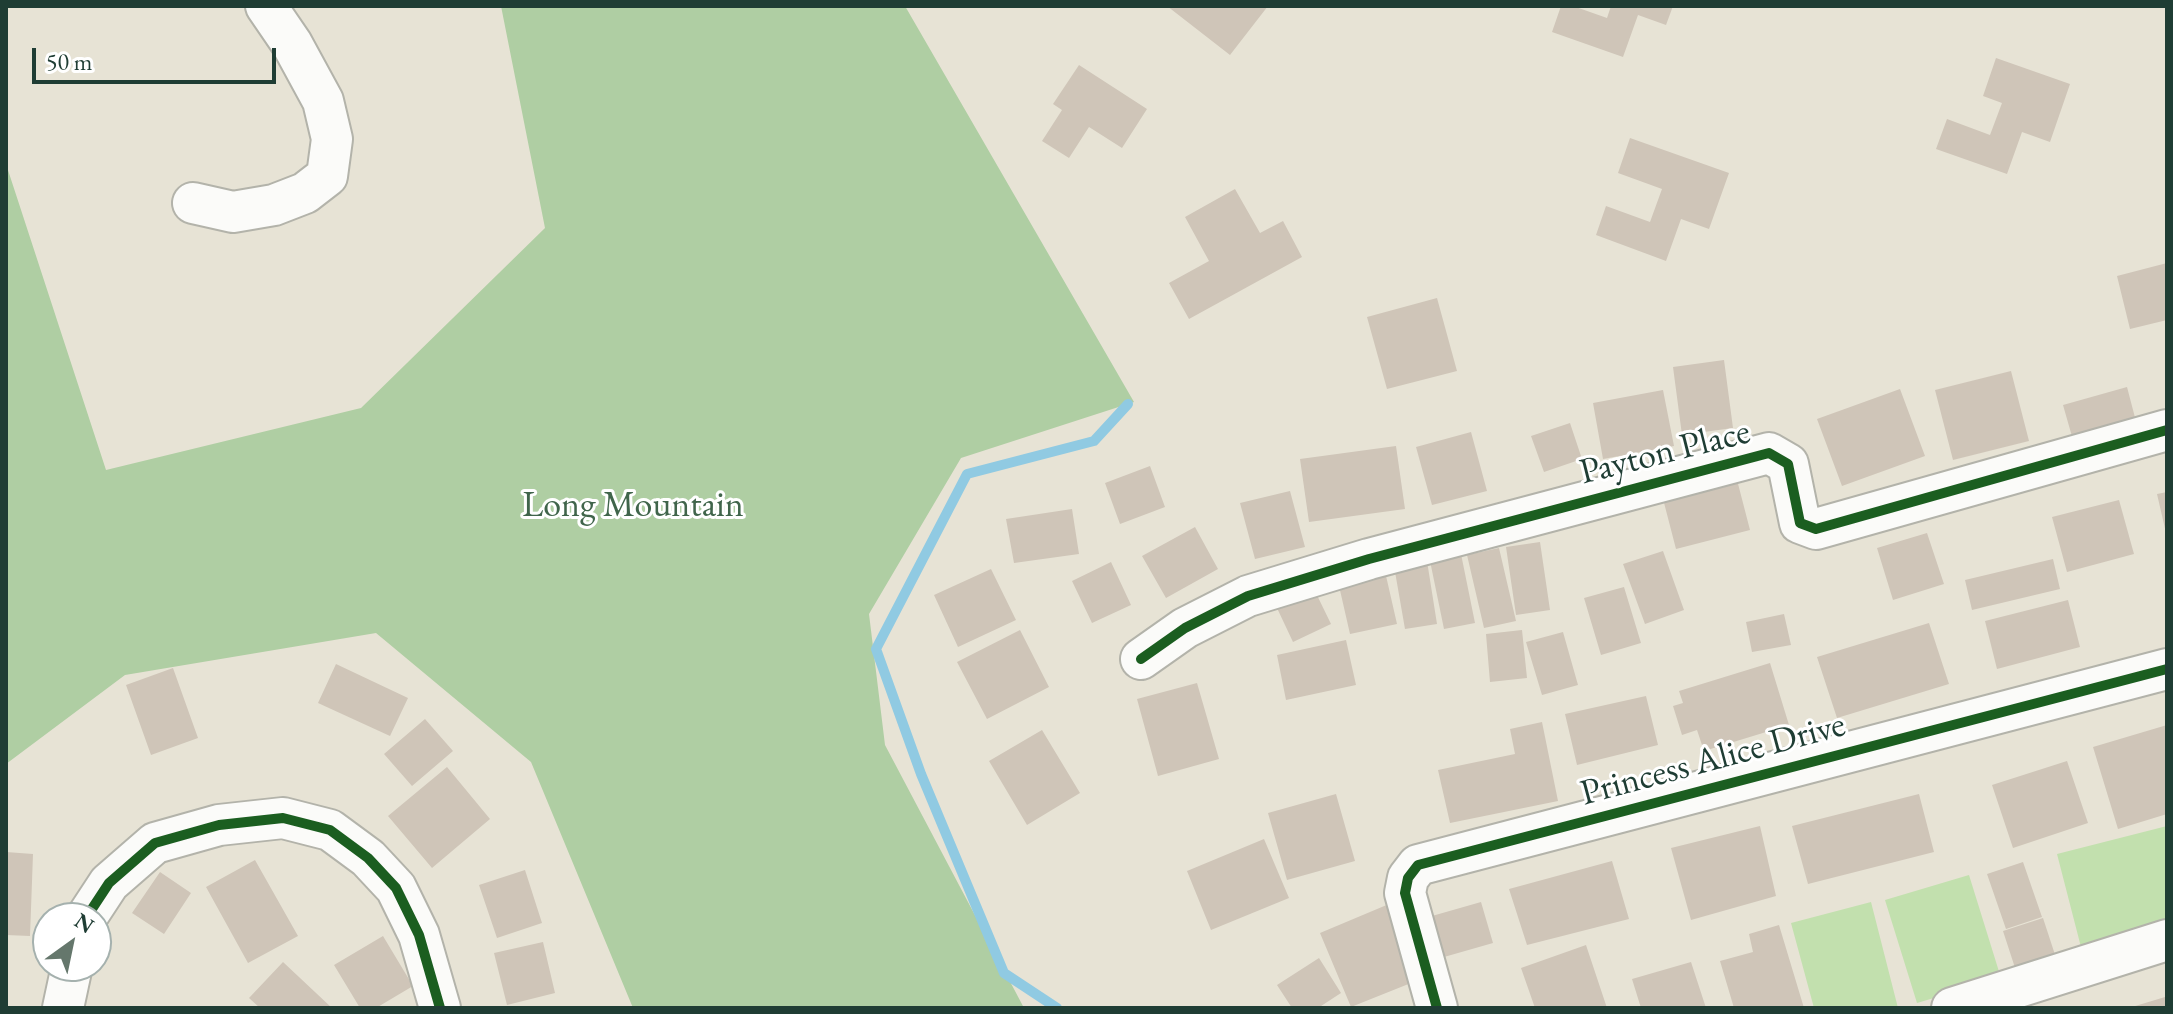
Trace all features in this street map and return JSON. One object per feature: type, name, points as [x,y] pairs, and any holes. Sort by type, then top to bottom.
[{"type":"street","points":[[193,203],[233,212],[274,205],[305,193],[327,176],[332,139],[323,101],[292,44],[266,6]]},
{"type":"street","name":"Payton Place","points":[[1141,659],[1185,628],[1248,596],[1369,559],[1769,453],[1788,464],[1800,523],[1816,529],[2167,430]]},
{"type":"street","name":"Princess Alice Drive","points":[[1437,1008],[1405,893],[1408,878],[1418,865],[2167,669]]},
{"type":"street","points":[[97,902],[109,883],[155,843],[219,825],[283,818],[330,830],[368,858],[396,888],[419,935],[440,1008]]},
{"type":"street","points":[[1952,1008],[2167,940]]},
{"type":"street","points":[[63,1008],[69,982]]},
{"type":"green space","name":"Long Mountain","points":[[501,6],[905,6],[1134,402],[961,458],[869,614],[885,745],[1024,1008],[633,1008],[531,762],[376,633],[125,675],[6,764],[6,164],[106,470],[361,408],[545,228]]},
{"type":"green space","points":[[2167,826],[2167,929],[2082,951],[2057,854]]},
{"type":"green space","points":[[1969,875],[2001,978],[1917,1003],[1885,900]]},
{"type":"green space","points":[[1871,902],[1898,1008],[1814,1008],[1791,923]]},
{"type":"building","points":[[1167,6],[1268,6],[1230,55]]},
{"type":"building","points":[[1561,6],[1573,6],[1607,18],[1611,6],[1673,6],[1666,25],[1638,15],[1623,57],[1552,32]]},
{"type":"building","points":[[1996,58],[2070,84],[2050,142],[2022,132],[2007,174],[1936,149],[1947,119],[1990,135],[2002,103],[1983,96]]},
{"type":"building","points":[[1079,65],[1147,109],[1122,148],[1089,127],[1069,158],[1042,141],[1062,110],[1053,104]]},
{"type":"building","points":[[1630,138],[1729,173],[1709,229],[1681,219],[1666,261],[1596,235],[1606,206],[1650,222],[1662,189],[1618,173]]},
{"type":"building","points":[[1235,189],[1260,233],[1283,221],[1302,257],[1189,319],[1169,283],[1209,261],[1185,217]]},
{"type":"building","points":[[2167,263],[2167,320],[2130,329],[2117,276]]},
{"type":"building","points":[[1437,298],[1457,371],[1387,389],[1367,317]]},
{"type":"building","points":[[1724,360],[1733,428],[1682,435],[1673,367]]},
{"type":"building","points":[[2011,371],[2029,441],[1953,460],[1935,390]]},
{"type":"building","points":[[2127,387],[2138,429],[2075,447],[2063,405]]},
{"type":"building","points":[[1900,389],[1925,456],[1842,486],[1817,419]]},
{"type":"building","points":[[1663,390],[1674,446],[1603,459],[1593,403]]},
{"type":"building","points":[[1570,423],[1582,459],[1544,472],[1531,436]]},
{"type":"building","points":[[1471,432],[1487,491],[1432,505],[1416,447]]},
{"type":"building","points":[[1396,446],[1405,509],[1309,522],[1300,459]]},
{"type":"building","points":[[1150,466],[1165,507],[1120,524],[1105,483]]},
{"type":"building","points":[[1736,476],[1750,530],[1676,549],[1662,495]]},
{"type":"building","points":[[1290,491],[1305,547],[1255,559],[1240,503]]},
{"type":"building","points":[[2167,492],[2167,533],[2166,533],[2157,494]]},
{"type":"building","points":[[2119,500],[2134,554],[2067,572],[2052,517]]},
{"type":"building","points":[[1072,509],[1079,554],[1014,563],[1006,519]]},
{"type":"building","points":[[1195,527],[1218,569],[1166,598],[1142,556]]},
{"type":"building","points":[[1927,533],[1944,584],[1893,600],[1877,548]]},
{"type":"building","points":[[1540,542],[1550,610],[1516,615],[1506,547]]},
{"type":"building","points":[[1499,548],[1516,621],[1484,628],[1467,555]]},
{"type":"building","points":[[1460,549],[1475,623],[1444,629],[1429,556]]},
{"type":"building","points":[[1663,551],[1684,610],[1645,624],[1623,564]]},
{"type":"building","points":[[2053,559],[2060,589],[1972,610],[1965,580]]},
{"type":"building","points":[[1427,561],[1437,624],[1405,629],[1394,566]]},
{"type":"building","points":[[1111,562],[1131,605],[1092,623],[1072,581]]},
{"type":"building","points":[[1384,567],[1397,624],[1350,634],[1337,577]]},
{"type":"building","points":[[991,569],[1016,620],[958,647],[934,595]]},
{"type":"building","points":[[1624,587],[1641,643],[1601,655],[1584,598]]},
{"type":"building","points":[[1314,589],[1331,624],[1293,642],[1277,608]]},
{"type":"building","points":[[2068,600],[2080,647],[1997,669],[1985,621]]},
{"type":"building","points":[[1784,614],[1791,645],[1752,652],[1746,622]]},
{"type":"building","points":[[1929,623],[1949,684],[1837,718],[1817,657]]},
{"type":"building","points":[[1020,630],[1049,687],[987,719],[957,662]]},
{"type":"building","points":[[1522,630],[1527,678],[1490,682],[1486,634]]},
{"type":"building","points":[[1563,632],[1578,685],[1542,695],[1526,642]]},
{"type":"building","points":[[1346,640],[1356,685],[1286,700],[1277,655]]},
{"type":"building","points":[[1770,663],[1789,725],[1704,751],[1697,730],[1682,735],[1673,706],[1683,703],[1679,691]]},
{"type":"building","points":[[336,664],[408,698],[390,736],[318,703]]},
{"type":"building","points":[[173,668],[198,738],[151,755],[126,685]]},
{"type":"building","points":[[1197,683],[1219,759],[1158,776],[1137,699]]},
{"type":"building","points":[[1646,696],[1658,745],[1577,765],[1565,714]]},
{"type":"building","points":[[425,719],[453,751],[412,786],[384,754]]},
{"type":"building","points":[[1542,722],[1558,801],[1450,823],[1438,770],[1515,754],[1510,729]]},
{"type":"building","points":[[2167,725],[2167,814],[2118,829],[2093,747]]},
{"type":"building","points":[[1042,730],[1080,793],[1027,825],[989,761]]},
{"type":"building","points":[[2067,761],[2088,823],[2013,848],[1992,785]]},
{"type":"building","points":[[447,767],[490,819],[432,868],[388,816]]},
{"type":"building","points":[[1336,794],[1355,861],[1287,880],[1268,813]]},
{"type":"building","points":[[1919,794],[1934,852],[1808,884],[1792,826]]},
{"type":"building","points":[[1760,826],[1776,896],[1691,920],[1671,848]]},
{"type":"building","points":[[1264,839],[1289,898],[1211,930],[1187,871]]},
{"type":"building","points":[[6,852],[33,854],[30,936],[6,935]]},
{"type":"building","points":[[255,860],[298,936],[248,963],[206,887]]},
{"type":"building","points":[[1612,861],[1629,919],[1527,945],[1509,889]]},
{"type":"building","points":[[2023,862],[2042,917],[2006,929],[1987,874]]},
{"type":"building","points":[[525,870],[542,923],[497,938],[479,885]]},
{"type":"building","points":[[160,872],[191,893],[164,934],[132,913]]},
{"type":"building","points":[[1481,902],[1493,943],[1444,957],[1432,916]]},
{"type":"building","points":[[1389,904],[1421,979],[1351,1007],[1320,933]]},
{"type":"building","points":[[2043,918],[2059,967],[2019,980],[2003,931]]},
{"type":"building","points":[[1779,925],[1804,1008],[1734,1008],[1720,961],[1753,952],[1749,934]]},
{"type":"building","points":[[383,936],[413,986],[376,1008],[360,1008],[334,965]]},
{"type":"building","points":[[543,942],[555,993],[507,1005],[494,953]]},
{"type":"building","points":[[1586,945],[1607,1008],[1535,1008],[1521,968]]},
{"type":"building","points":[[1319,958],[1341,993],[1318,1008],[1292,1008],[1277,985]]},
{"type":"building","points":[[283,962],[332,1008],[260,1008],[249,998]]},
{"type":"building","points":[[1691,962],[1706,1008],[1641,1008],[1632,979]]},
{"type":"building","points":[[2165,997],[2167,1008],[2132,1008],[2132,1007]]},
{"type":"waterway","points":[[1057,1008],[1004,973],[921,774],[876,649],[967,474],[1094,441],[1128,404]]},
{"type":"cycle path","points":[[1141,659],[1185,628],[1248,596],[1369,559],[1769,453],[1788,464],[1800,523],[1816,529],[2167,430]]},
{"type":"cycle path","points":[[1437,1008],[1405,893],[1408,878],[1418,865],[2167,669]]},
{"type":"cycle path","points":[[97,902],[109,883],[155,843],[219,825],[283,818],[330,830],[368,858],[396,888],[419,935],[440,1008]]}]
